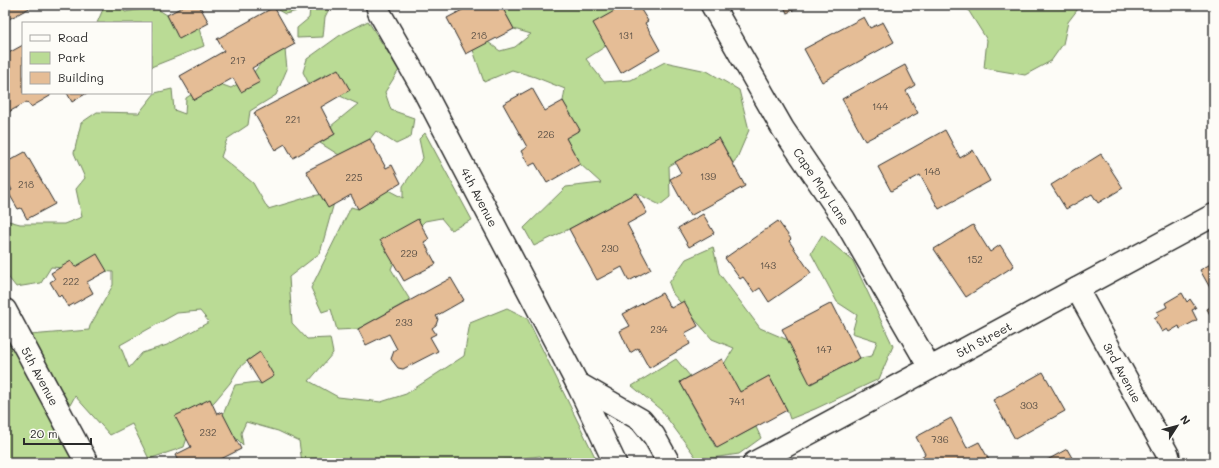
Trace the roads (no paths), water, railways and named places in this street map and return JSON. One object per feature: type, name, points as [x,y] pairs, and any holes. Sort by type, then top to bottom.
[{"type":"street","name":"Cape May Lane","points":[[712,5],[785,133],[844,219],[930,368]]},
{"type":"street","name":"4th Avenue","points":[[375,7],[422,87],[577,383],[615,463]]},
{"type":"street","name":"5th Street","points":[[754,463],[1214,215]]},
{"type":"street","name":"3rd Avenue","points":[[1077,289],[1168,455]]},
{"type":"street","name":"5th Avenue","points":[[5,310],[87,463]]},
{"type":"street","points":[[577,383],[642,420],[654,436],[668,463]]}]
